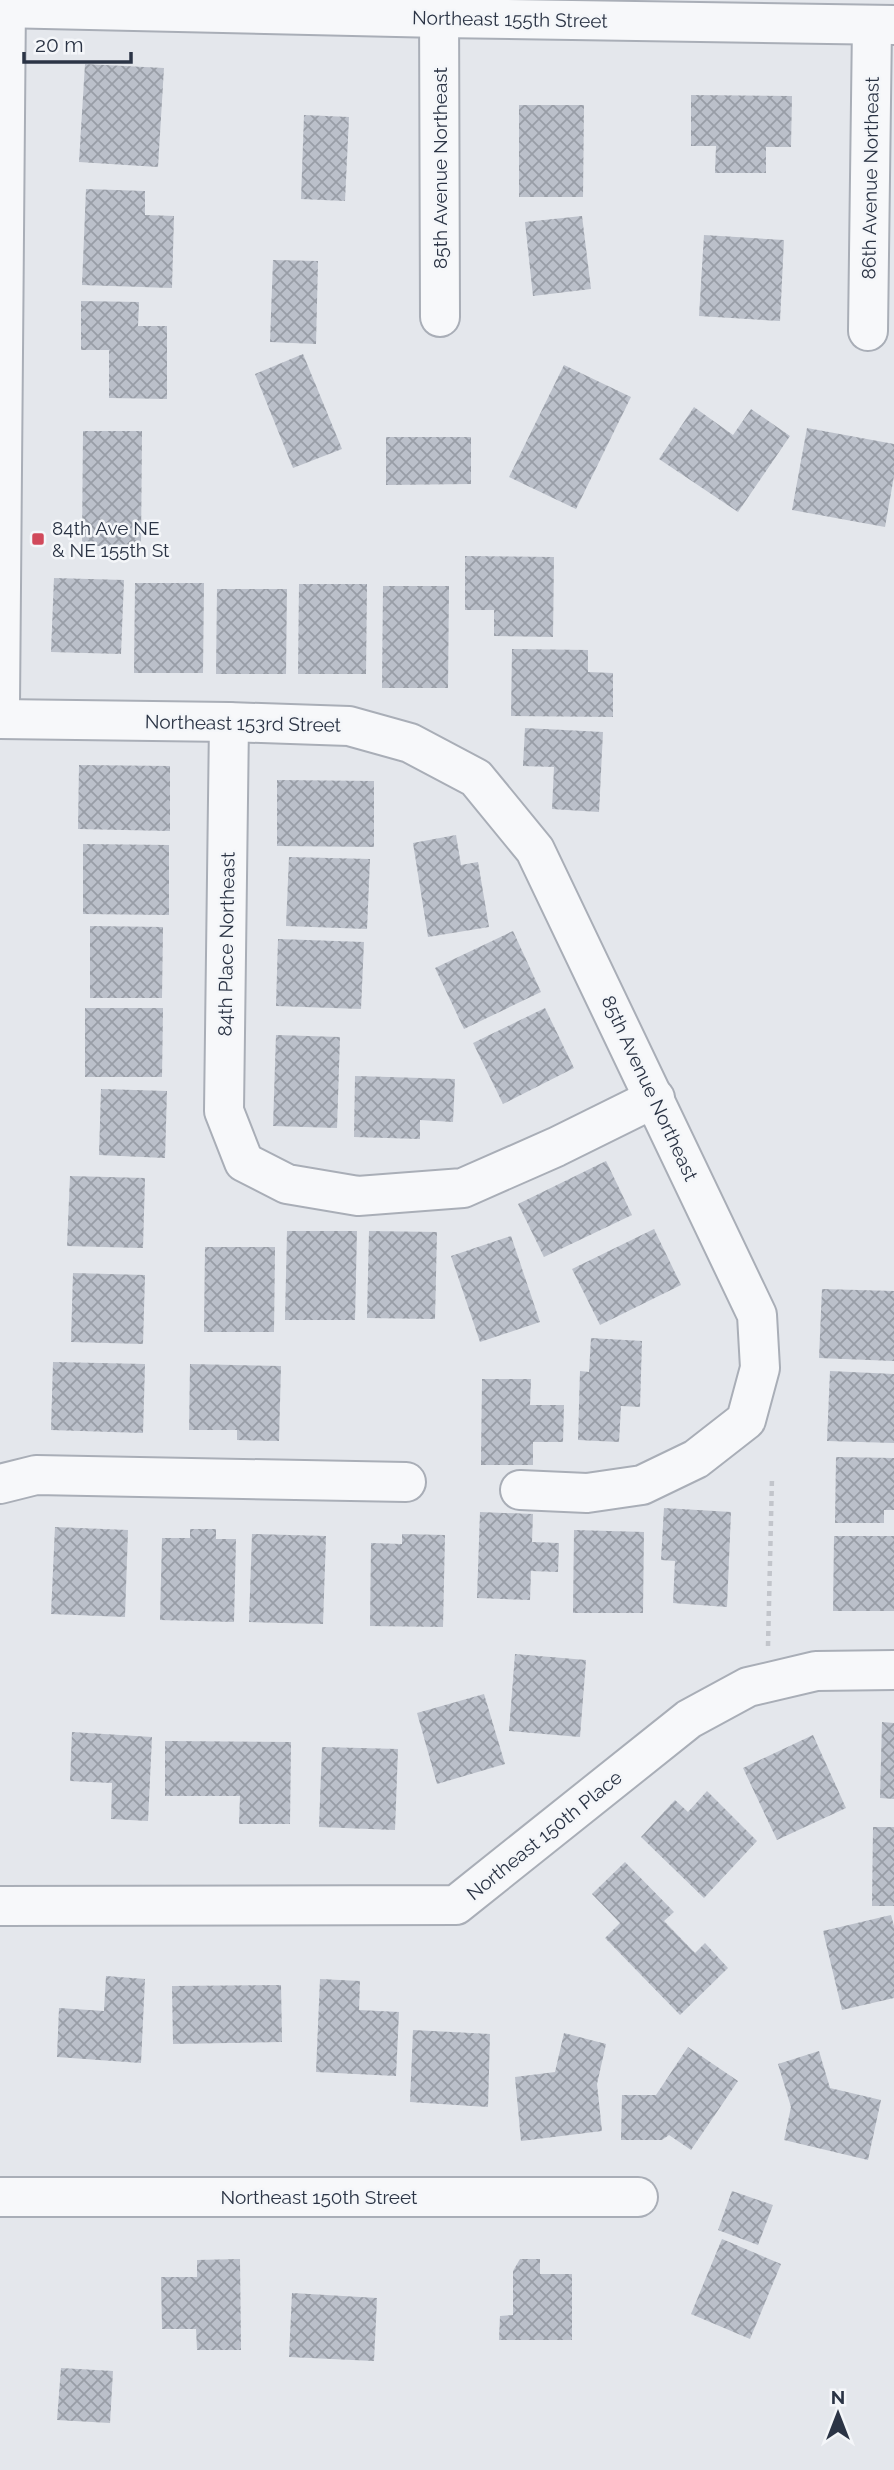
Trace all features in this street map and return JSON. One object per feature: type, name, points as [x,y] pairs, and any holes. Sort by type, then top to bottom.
[{"type":"street","name":"Northeast 155th Street","points":[[4,5],[440,9],[883,25]]},
{"type":"street","points":[[0,705],[4,5]]},
{"type":"street","name":"85th Avenue Northeast","points":[[440,9],[440,317]]},
{"type":"street","name":"86th Avenue Northeast","points":[[868,331],[883,25]]},
{"type":"street","name":"Northeast 153rd Street","points":[[0,719],[349,726],[410,743],[475,778]]},
{"type":"street","name":"84th Place Northeast","points":[[229,722],[224,1111],[244,1162],[287,1184],[358,1196],[463,1188],[556,1147],[655,1098]]},
{"type":"street","name":"85th Avenue Northeast","points":[[475,778],[535,850],[757,1315],[760,1368],[746,1420],[696,1459],[642,1485],[586,1493],[520,1490]]},
{"type":"street","points":[[0,1484],[36,1475],[406,1482]]},
{"type":"street","name":"Northeast 150th Place","points":[[0,1906],[456,1905],[689,1719],[748,1687],[816,1671],[894,1670]]},
{"type":"street","name":"Northeast 150th Street","points":[[0,2197],[638,2197]]},
{"type":"path","points":[[768,1650],[772,1477]]},
{"type":"building","points":[[85,64],[164,68],[158,167],[79,162]]},
{"type":"building","points":[[691,95],[792,96],[791,147],[766,147],[766,173],[715,173],[716,146],[691,146]]},
{"type":"building","points":[[519,105],[584,105],[583,197],[519,197]]},
{"type":"building","points":[[304,115],[349,117],[345,201],[301,199]]},
{"type":"building","points":[[86,189],[145,191],[145,215],[174,216],[172,288],[82,285]]},
{"type":"building","points":[[582,216],[591,289],[533,296],[525,222]]},
{"type":"building","points":[[704,235],[784,240],[780,321],[699,316]]},
{"type":"building","points":[[273,260],[318,261],[316,344],[270,342]]},
{"type":"building","points":[[81,301],[139,302],[138,326],[167,326],[167,399],[109,398],[109,350],[81,350]]},
{"type":"building","points":[[303,354],[342,449],[293,468],[255,374]]},
{"type":"building","points":[[564,365],[631,397],[576,509],[509,477]]},
{"type":"building","points":[[694,407],[733,435],[751,409],[790,436],[738,512],[659,459]]},
{"type":"building","points":[[807,428],[894,444],[894,476],[885,527],[792,510]]},
{"type":"building","points":[[83,431],[142,431],[141,546],[82,546]]},
{"type":"building","points":[[386,437],[471,437],[471,484],[386,485]]},
{"type":"building","points":[[465,556],[554,557],[553,637],[494,636],[494,610],[465,610]]},
{"type":"building","points":[[54,578],[124,580],[121,654],[51,652]]},
{"type":"building","points":[[135,583],[204,583],[203,673],[134,673]]},
{"type":"building","points":[[299,584],[367,584],[366,674],[298,674]]},
{"type":"building","points":[[383,586],[449,586],[448,688],[382,688]]},
{"type":"building","points":[[217,589],[287,589],[286,674],[216,674]]},
{"type":"building","points":[[512,649],[588,650],[588,672],[613,673],[613,717],[511,716]]},
{"type":"building","points":[[525,728],[603,732],[599,812],[552,809],[554,767],[523,766]]},
{"type":"building","points":[[79,765],[170,766],[170,831],[78,829]]},
{"type":"building","points":[[277,780],[374,781],[374,847],[277,846]]},
{"type":"building","points":[[456,835],[461,865],[478,862],[489,927],[428,937],[413,843]]},
{"type":"building","points":[[83,844],[169,845],[169,915],[83,914]]},
{"type":"building","points":[[289,857],[370,859],[367,929],[286,926]]},
{"type":"building","points":[[90,926],[163,927],[162,998],[90,998]]},
{"type":"building","points":[[513,931],[541,992],[464,1029],[435,968]]},
{"type":"building","points":[[278,939],[364,942],[361,1009],[276,1006]]},
{"type":"building","points":[[85,1008],[163,1008],[162,1077],[85,1077]]},
{"type":"building","points":[[545,1008],[574,1068],[503,1104],[473,1043]]},
{"type":"building","points":[[276,1035],[340,1037],[337,1128],[273,1126]]},
{"type":"building","points":[[355,1076],[455,1079],[453,1122],[420,1120],[420,1139],[354,1137]]},
{"type":"building","points":[[101,1089],[167,1091],[165,1158],[99,1155]]},
{"type":"building","points":[[606,1161],[632,1215],[544,1257],[518,1204]]},
{"type":"building","points":[[70,1176],[145,1178],[143,1248],[67,1246]]},
{"type":"building","points":[[654,1229],[681,1285],[600,1325],[572,1269]]},
{"type":"building","points":[[287,1231],[357,1231],[355,1320],[285,1320]]},
{"type":"building","points":[[369,1231],[437,1232],[435,1319],[367,1318]]},
{"type":"building","points":[[511,1236],[540,1322],[480,1342],[451,1256]]},
{"type":"building","points":[[205,1247],[275,1247],[274,1332],[204,1332]]},
{"type":"building","points":[[73,1273],[145,1275],[143,1344],[71,1342]]},
{"type":"building","points":[[822,1289],[894,1291],[894,1361],[819,1358]]},
{"type":"building","points":[[591,1338],[642,1341],[640,1407],[621,1406],[619,1442],[578,1440],[580,1371],[589,1372]]},
{"type":"building","points":[[53,1362],[145,1364],[143,1433],[51,1430]]},
{"type":"building","points":[[190,1364],[281,1366],[279,1441],[237,1440],[237,1430],[189,1430]]},
{"type":"building","points":[[830,1371],[894,1374],[894,1443],[827,1441]]},
{"type":"building","points":[[482,1379],[531,1379],[530,1405],[564,1405],[563,1442],[533,1442],[533,1465],[481,1465]]},
{"type":"building","points":[[836,1457],[894,1458],[894,1510],[884,1510],[884,1523],[835,1523]]},
{"type":"building","points":[[664,1508],[731,1512],[727,1607],[673,1603],[675,1561],[661,1560]]},
{"type":"building","points":[[480,1512],[533,1514],[532,1542],[559,1543],[558,1572],[531,1571],[530,1600],[477,1598]]},
{"type":"building","points":[[55,1527],[128,1530],[125,1617],[51,1614]]},
{"type":"building","points":[[190,1529],[216,1529],[216,1539],[236,1539],[234,1622],[160,1620],[162,1538],[190,1538]]},
{"type":"building","points":[[574,1530],[644,1532],[643,1613],[573,1613]]},
{"type":"building","points":[[252,1534],[326,1536],[323,1624],[249,1622]]},
{"type":"building","points":[[402,1534],[445,1535],[443,1627],[370,1626],[371,1543],[402,1544]]},
{"type":"building","points":[[834,1536],[894,1536],[894,1611],[833,1611]]},
{"type":"building","points":[[515,1654],[586,1660],[580,1737],[509,1731]]},
{"type":"building","points":[[484,1694],[505,1764],[437,1784],[417,1713]]},
{"type":"building","points":[[882,1722],[894,1723],[894,1799],[880,1798]]},
{"type":"building","points":[[72,1732],[152,1737],[148,1821],[111,1819],[112,1783],[70,1781]]},
{"type":"building","points":[[813,1735],[846,1808],[777,1840],[743,1768]]},
{"type":"building","points":[[165,1741],[291,1742],[290,1824],[239,1824],[240,1796],[165,1796]]},
{"type":"building","points":[[322,1747],[398,1749],[395,1830],[319,1827]]},
{"type":"building","points":[[707,1791],[757,1841],[704,1898],[641,1837],[675,1800],[688,1812]]},
{"type":"building","points":[[873,1827],[894,1827],[894,1906],[872,1906]]},
{"type":"building","points":[[625,1862],[674,1912],[664,1921],[695,1953],[705,1943],[728,1968],[680,2015],[605,1938],[620,1923],[592,1894]]},
{"type":"building","points":[[891,1915],[894,1926],[894,1998],[842,2010],[823,1931]]},
{"type":"building","points":[[106,1976],[145,1979],[141,2063],[57,2057],[59,2008],[104,2011]]},
{"type":"building","points":[[320,1979],[360,1981],[359,2010],[399,2012],[396,2076],[316,2072]]},
{"type":"building","points":[[281,1985],[282,2042],[173,2044],[172,1986]]},
{"type":"building","points":[[413,2030],[490,2034],[488,2107],[410,2102]]},
{"type":"building","points":[[564,2033],[606,2044],[597,2084],[602,2131],[521,2141],[515,2077],[555,2072]]},
{"type":"building","points":[[688,2047],[738,2081],[691,2150],[669,2135],[662,2140],[621,2140],[622,2095],[656,2095]]},
{"type":"building","points":[[819,2051],[830,2088],[881,2100],[868,2160],[784,2140],[791,2107],[778,2064]]},
{"type":"building","points":[[732,2191],[773,2205],[758,2245],[718,2230]]},
{"type":"building","points":[[722,2239],[781,2264],[750,2339],[691,2314]]},
{"type":"building","points":[[240,2259],[241,2350],[197,2350],[196,2329],[162,2329],[161,2277],[197,2277],[197,2260]]},
{"type":"building","points":[[520,2259],[540,2259],[540,2274],[572,2274],[572,2340],[499,2340],[500,2316],[513,2315],[513,2271]]},
{"type":"building","points":[[292,2293],[377,2298],[374,2361],[289,2357]]},
{"type":"building","points":[[61,2368],[113,2371],[110,2423],[57,2420]]},
{"type":"place","name":"84th Ave NE & NE 155th St","points":[[38,539]]}]
